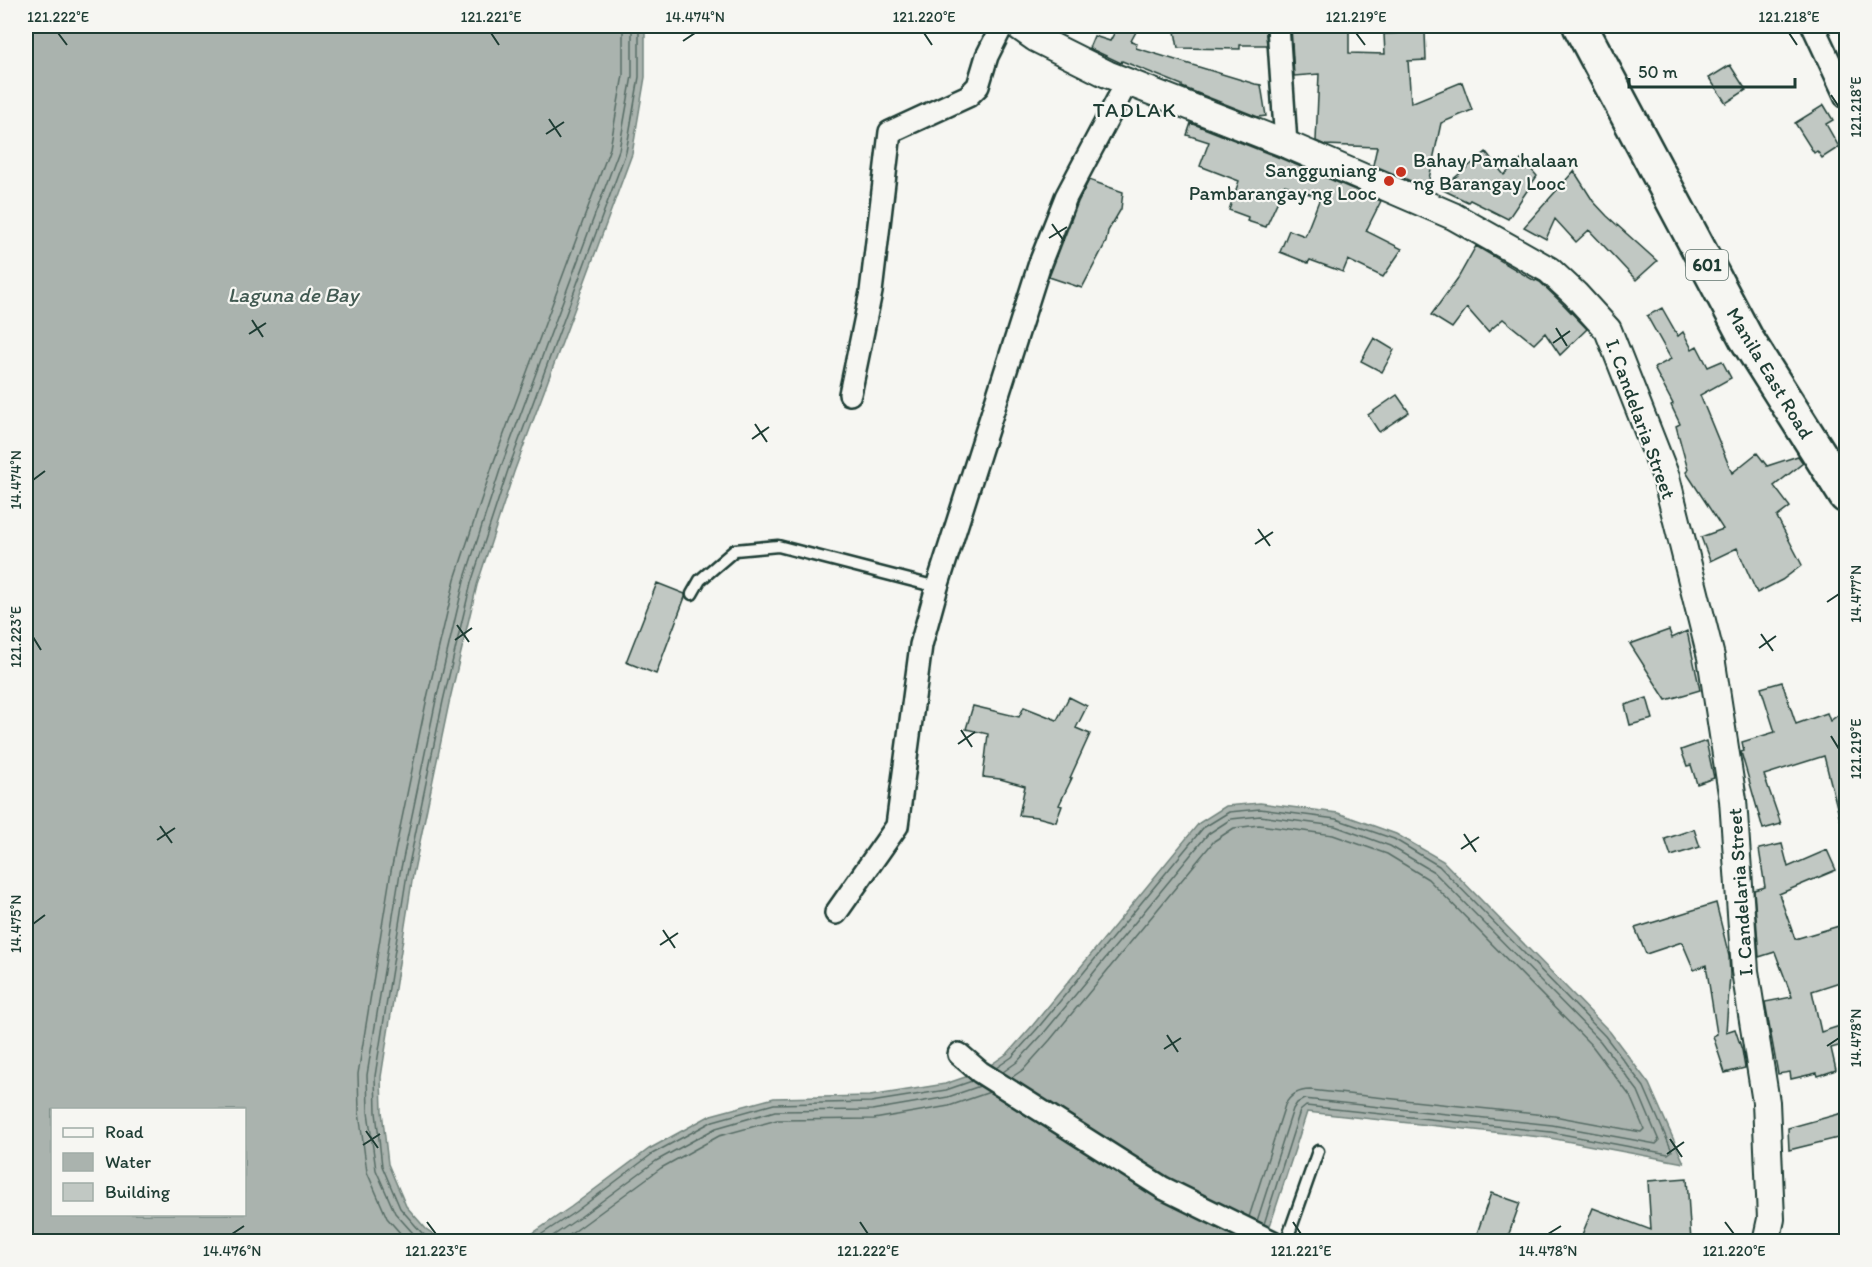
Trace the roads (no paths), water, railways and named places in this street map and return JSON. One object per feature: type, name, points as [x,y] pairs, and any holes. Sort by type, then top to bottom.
[{"type":"main road","name":"Manila East Road","points":[[1580,26],[1746,338],[1846,496]]},
{"type":"street","points":[[850,393],[871,292],[890,132],[968,96],[978,86],[987,56],[1002,26]]},
{"type":"street","name":"I. Candelaria Street","points":[[1018,26],[1035,38],[1127,82],[1286,144],[1453,216],[1549,270],[1608,330],[1666,477],[1711,657],[1733,801],[1745,971],[1766,1102],[1771,1219],[1766,1242]]},
{"type":"street","points":[[1278,26],[1286,144]]},
{"type":"street","points":[[1813,26],[1846,97]]},
{"type":"street","points":[[836,913],[897,826],[921,645],[938,587],[1040,263],[1066,196],[1127,82]]},
{"type":"street","points":[[959,1054],[980,1072],[1163,1188],[1273,1242]]},
{"type":"lane","points":[[692,594],[700,580],[735,550],[778,546],[938,587]]},
{"type":"lane","points":[[1286,1242],[1318,1151]]},
{"type":"water","name":"Laguna de Bay","points":[[26,26],[645,26],[645,77],[632,154],[514,472],[477,585],[449,703],[413,875],[381,1077],[382,1111],[388,1164],[406,1206],[426,1229],[444,1241],[26,1241]]},
{"type":"water","points":[[1260,803],[1338,813],[1396,834],[1443,861],[1610,1032],[1649,1084],[1684,1163],[1550,1138],[1307,1112],[1265,1241],[520,1242],[649,1149],[711,1115],[774,1098],[870,1096],[945,1084],[980,1072],[1008,1053],[1033,1025],[1199,823],[1226,806]]},
{"type":"place","name":"Bahay Pamahalaan ng Barangay Looc","points":[[1401,172]]},
{"type":"place","name":"Sangguniang Pambarangay ng Looc","points":[[1389,181]]},
{"type":"district","name":"TADLAK","points":[[1135,109]]}]
